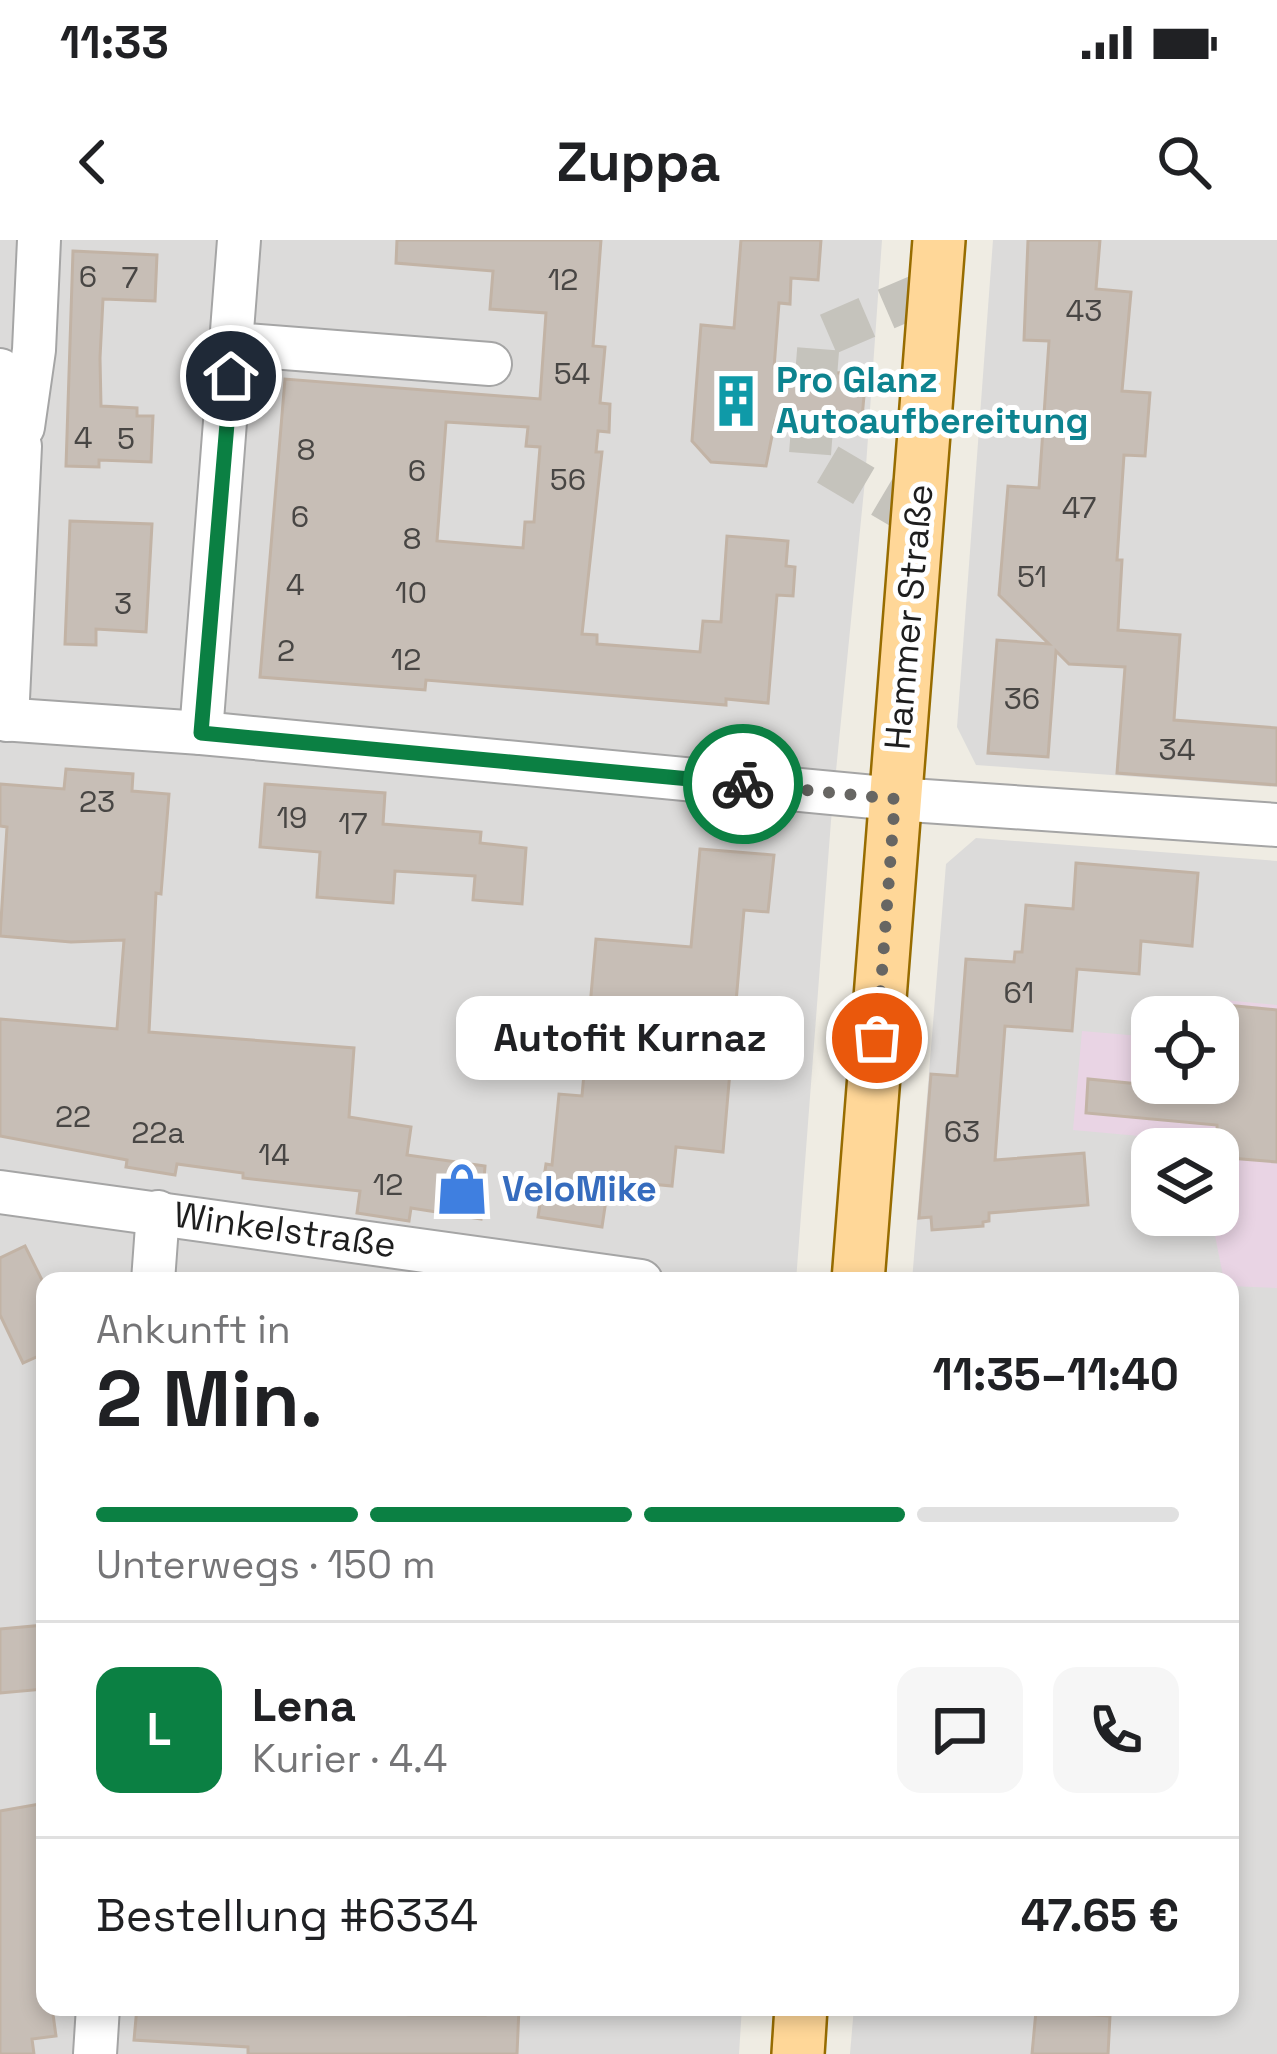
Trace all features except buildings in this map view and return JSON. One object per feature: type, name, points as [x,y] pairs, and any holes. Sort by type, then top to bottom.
[{"type":"main road","name":"Hammer Straße","points":[[859,1272],[939,240]]},
{"type":"main road","points":[[798,2054],[800,2016]]},
{"type":"street","points":[[39,240],[34,350],[20,446],[4,719],[201,733],[895,799],[1277,824]]},
{"type":"street","points":[[201,733],[239,240]]},
{"type":"street","points":[[233,344],[490,364]]},
{"type":"street","points":[[0,370],[20,446]]},
{"type":"street","name":"Winkelstraße","points":[[0,1192],[578,1272]]},
{"type":"street","points":[[154,1272],[158,1212]]},
{"type":"street","points":[[95,2054],[97,2016]]},
{"type":"shaded area","points":[[0,240],[882,240],[797,1272],[36,1272],[36,2016],[741,2016],[739,2054],[0,2054]]},
{"type":"shaded area","points":[[993,240],[1277,240],[1277,787],[976,765],[957,727]]},
{"type":"shaded area","points":[[976,838],[1277,861],[1277,2054],[850,2054],[853,2016],[1239,2016],[1239,1272],[913,1272],[946,864]]},
{"type":"shaded area","points":[[1239,1001],[1277,1005],[1277,1288],[1239,1286],[1239,1272],[1222,1272],[1215,1236],[1239,1236],[1239,1128],[1131,1128],[1131,1135],[1073,1130],[1082,1031],[1131,1035],[1131,1104],[1239,1104]]},
{"type":"tunnel","points":[[918,518],[810,454],[819,338],[935,288]]},
{"type":"way so far","points":[[743,784],[895,799],[877,1038]]},
{"type":"place","name":"Pro Glanz Autoaufbereitung","points":[[736,401]]},
{"type":"place","name":"Autofit Kurnaz","points":[[877,1038]]},
{"type":"place","name":"VeloMike","points":[[462,1189]]},
{"type":"route","points":[[231,376],[201,733],[743,784]]}]
